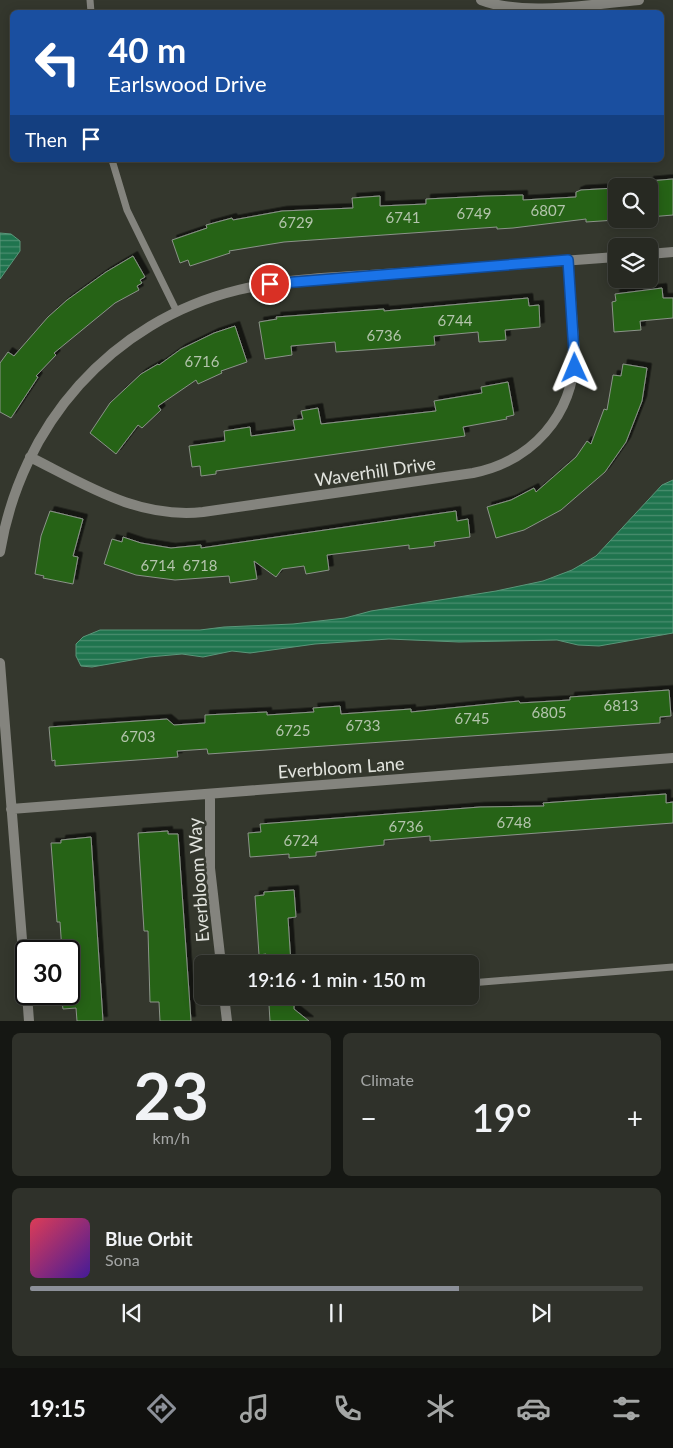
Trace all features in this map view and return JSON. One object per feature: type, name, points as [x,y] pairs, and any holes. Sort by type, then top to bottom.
[{"type":"street","points":[[481,0],[500,6],[524,8],[639,0]]},
{"type":"street","points":[[658,253],[673,252]]},
{"type":"street","points":[[0,552],[8,510],[30,457],[56,412],[86,377],[125,343],[177,312],[223,294],[270,284],[608,257]]},
{"type":"street","name":"Waverhill Drive","points":[[30,457],[124,504],[157,512],[178,514],[473,473],[497,467],[515,458],[541,438],[560,412],[568,394],[575,368],[568,260]]},
{"type":"street","points":[[0,663],[22,940]]},
{"type":"street","name":"Everbloom Lane","points":[[11,809],[673,758]]},
{"type":"street","name":"Everbloom Way","points":[[210,794],[210,868],[220,955]]},
{"type":"street","points":[[28,1005],[29,1020]]},
{"type":"street","points":[[225,1005],[227,1020]]},
{"type":"lane","points":[[113,162],[127,210],[177,312]]},
{"type":"lane","points":[[479,982],[673,967]]},
{"type":"shaded area","points":[[0,233],[11,234],[20,241],[20,251],[0,279]]},
{"type":"shaded area","points":[[673,480],[673,633],[599,646],[578,645],[557,640],[459,642],[389,639],[315,644],[250,653],[232,651],[203,657],[182,654],[149,657],[92,667],[81,666],[76,656],[76,644],[83,637],[100,630],[200,630],[293,624],[345,618],[371,611],[496,591],[543,581],[572,570],[596,556],[662,485]]},
{"type":"building","points":[[673,179],[673,215],[658,216],[658,180]]},
{"type":"building","points":[[608,188],[608,221],[586,222],[586,219],[513,228],[497,229],[497,227],[284,242],[229,251],[230,253],[190,266],[188,260],[180,263],[172,240],[207,228],[206,225],[232,218],[233,220],[282,211],[353,208],[352,198],[380,196],[380,206],[426,204],[426,199],[487,196],[523,195],[523,200],[576,197],[576,192]]},
{"type":"building","points":[[133,256],[145,277],[140,280],[142,283],[137,286],[139,290],[115,303],[54,353],[56,355],[36,376],[38,377],[11,418],[0,412],[0,363],[8,352],[14,356],[48,317],[67,300],[106,272]]},
{"type":"building","points":[[662,288],[663,298],[673,298],[673,318],[640,321],[641,330],[614,332],[612,302],[616,301],[615,294]]},
{"type":"building","points":[[528,298],[529,306],[539,305],[540,327],[505,330],[506,340],[479,342],[478,332],[434,336],[435,345],[336,352],[335,342],[291,346],[292,355],[265,359],[259,322],[277,319],[276,317],[384,309],[384,311]]},
{"type":"building","points":[[235,326],[247,362],[221,371],[222,373],[198,384],[196,380],[158,406],[161,410],[142,428],[138,425],[116,454],[90,433],[110,403],[141,374],[159,365],[181,349],[214,333]]},
{"type":"building","points":[[623,364],[647,368],[642,401],[626,442],[605,472],[561,510],[524,530],[496,538],[487,507],[511,500],[534,488],[536,492],[576,457],[587,441],[591,444],[604,409],[607,410],[613,375],[621,376]]},
{"type":"building","points":[[508,382],[514,415],[506,417],[507,419],[463,427],[465,436],[216,471],[216,474],[201,476],[200,466],[192,467],[189,446],[225,441],[224,431],[250,427],[251,436],[295,430],[293,420],[303,419],[301,411],[318,408],[321,424],[436,411],[434,401],[482,393],[481,387]]},
{"type":"building","points":[[50,511],[83,519],[73,556],[78,557],[73,584],[43,578],[44,576],[35,574],[41,536]]},
{"type":"building","points":[[456,511],[457,521],[468,519],[470,537],[434,542],[435,546],[409,549],[409,545],[327,555],[329,570],[306,574],[304,566],[282,569],[276,577],[254,561],[257,579],[230,583],[229,576],[175,580],[136,575],[104,564],[112,539],[122,542],[123,537],[141,543],[171,548],[201,545],[201,548]]},
{"type":"building","points":[[669,690],[671,716],[660,717],[660,723],[208,754],[207,749],[177,751],[178,757],[55,766],[55,760],[52,761],[49,727],[167,719],[174,725],[205,723],[205,715],[267,712],[267,715],[314,712],[313,708],[340,706],[341,714],[411,709],[411,712],[519,701],[520,703],[570,700],[570,697]]},
{"type":"building","points":[[666,794],[666,803],[673,802],[673,823],[430,841],[430,836],[384,840],[384,845],[316,852],[316,856],[289,858],[289,854],[250,857],[248,833],[261,832],[260,824],[480,807],[544,806],[543,803]]},
{"type":"building","points":[[168,831],[168,834],[178,834],[191,1021],[160,1021],[159,1002],[150,1002],[148,931],[144,931],[138,833]]},
{"type":"building","points":[[91,837],[103,1021],[77,1021],[76,1008],[63,1009],[62,1005],[80,1005],[80,940],[61,940],[60,922],[57,922],[51,843],[61,843],[61,840]]},
{"type":"building","points":[[294,890],[296,917],[288,918],[290,955],[259,955],[255,896],[264,895],[264,892]]},
{"type":"building","points":[[269,1005],[294,1005],[294,1009],[309,1021],[270,1021]]},
{"type":"route","points":[[270,284],[568,260],[575,368]]}]
